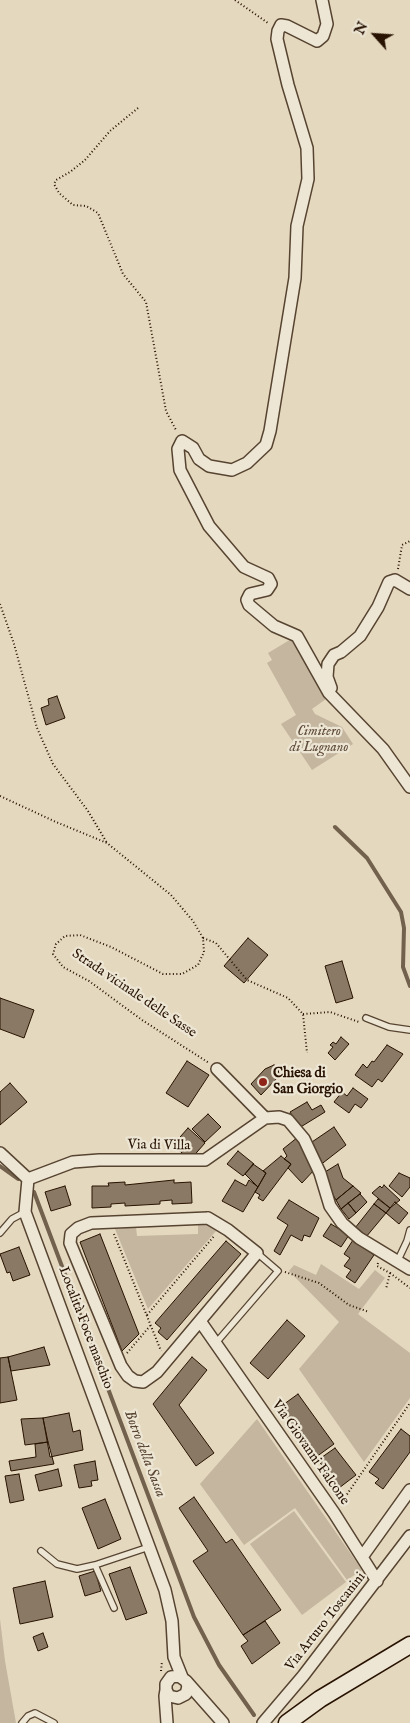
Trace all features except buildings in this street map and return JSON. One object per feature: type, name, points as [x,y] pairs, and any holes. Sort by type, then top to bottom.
[{"type":"main road","points":[[287,1723],[320,1699],[410,1645]]},
{"type":"street","points":[[322,0],[327,24],[323,36],[317,41],[287,26],[281,25],[278,31],[288,85],[307,148],[308,179],[297,226],[295,278],[270,431],[266,445],[247,463],[232,470],[209,466],[199,459],[193,448],[182,441],[178,449],[180,470],[209,526],[244,567],[261,573],[268,578],[271,584],[267,590],[250,594],[247,600],[249,605],[274,626],[297,636],[329,694],[383,749],[410,788]]},
{"type":"street","points":[[338,703],[327,677],[328,664],[334,655],[342,652],[360,636],[378,608],[389,582],[395,580],[410,589]]},
{"type":"street","points":[[217,1069],[265,1118],[283,1118],[296,1129],[304,1139],[320,1174],[330,1206],[335,1215],[359,1238],[410,1269]]},
{"type":"street","name":"Via di Villa","points":[[28,1179],[73,1162],[99,1160],[205,1160],[265,1118]]},
{"type":"street","points":[[0,1153],[28,1179]]},
{"type":"street","name":"Località Foce maschio","points":[[28,1179],[25,1212],[149,1547],[169,1607],[174,1657],[178,1673],[200,1699]]},
{"type":"street","points":[[208,1218],[222,1226],[257,1253],[149,1379],[139,1382],[128,1376],[119,1362],[70,1243],[71,1234],[78,1228],[109,1221],[208,1218]]},
{"type":"street","name":"Via Giovanni Falcone","points":[[200,1321],[334,1513],[377,1581]]},
{"type":"street","points":[[362,1557],[410,1490]]},
{"type":"street","name":"Via Arturo Toscanini","points":[[263,1723],[303,1676],[410,1536]]},
{"type":"street","name":"Località Foce maschio","points":[[166,1718],[167,1684],[174,1657]]},
{"type":"street","points":[[166,1718],[169,1706],[180,1698],[187,1690],[184,1679],[175,1676],[167,1684],[169,1696],[180,1698],[188,1696],[200,1699],[223,1723]]},
{"type":"lane","points":[[368,1019],[389,1027],[410,1030]]},
{"type":"lane","points":[[0,1232],[12,1219],[25,1212]]},
{"type":"lane","points":[[398,1260],[410,1230]]},
{"type":"lane","points":[[216,1344],[278,1271],[257,1253]]},
{"type":"lane","points":[[41,1551],[58,1564],[67,1568],[77,1569],[149,1547]]},
{"type":"lane","points":[[95,1565],[114,1608]]},
{"type":"lane","points":[[22,1723],[28,1716],[35,1713],[54,1723]]},
{"type":"path","points":[[235,0],[278,31]]},
{"type":"path","points":[[138,108],[110,131],[85,160],[56,180],[54,184],[60,193],[73,205],[86,206],[98,213],[123,274],[146,302],[166,411],[182,441]]},
{"type":"path","points":[[395,580],[398,574],[399,553],[402,545],[410,542]]},
{"type":"path","points":[[0,604],[14,644],[37,728],[53,764],[88,811],[107,843]]},
{"type":"path","points":[[0,796],[48,819],[107,843],[171,895],[194,921],[203,938],[216,943],[247,980],[288,998],[303,1014],[307,1053]]},
{"type":"path","name":"Strada vicinale delle Sasse","points":[[203,938],[204,952],[198,965],[182,974],[163,974],[111,947],[80,935],[64,936],[56,944],[53,954],[62,967],[89,981],[142,1020],[217,1069]]},
{"type":"path","points":[[303,1014],[330,1012],[362,1023],[368,1019]]},
{"type":"path","points":[[109,1221],[165,1362]]},
{"type":"path","points":[[147,1316],[222,1226]]},
{"type":"path","points":[[384,1252],[377,1266],[410,1288]]},
{"type":"path","points":[[278,1271],[296,1274],[318,1283],[349,1305],[369,1312]]},
{"type":"path","points":[[386,1289],[390,1273]]},
{"type":"path","points":[[119,1362],[151,1325]]},
{"type":"path","points":[[334,1513],[410,1403]]},
{"type":"green space","name":"Cimitero di Lugnano","points":[[293,638],[326,699],[312,709],[315,714],[342,727],[353,744],[312,770],[281,724],[296,715],[267,663],[272,660],[268,653]]},
{"type":"green space","points":[[198,1224],[207,1225],[216,1231],[148,1309],[115,1229],[136,1227],[137,1236],[198,1234]]},
{"type":"green space","points":[[321,1264],[359,1289],[375,1270],[385,1278],[358,1314],[410,1353],[410,1398],[364,1462],[299,1369],[339,1322],[289,1271],[294,1265],[316,1275]]},
{"type":"green space","points":[[257,1419],[362,1570],[347,1580],[295,1508],[244,1545],[200,1484]]},
{"type":"green space","points":[[294,1511],[346,1582],[302,1615],[250,1544]]},
{"type":"green space","points":[[0,1619],[5,1661],[16,1723],[0,1723]]},
{"type":"waterway","points":[[335,827],[367,858],[401,912],[404,928],[403,967],[410,986]]},
{"type":"waterway","name":"Botro della Sassa","points":[[0,1166],[18,1179]]},
{"type":"waterway","name":"Botro della Sassa","points":[[34,1192],[194,1617],[219,1665],[254,1715]]},
{"type":"place","name":"Chiesa di San Giorgio","points":[[263,1082]]}]
